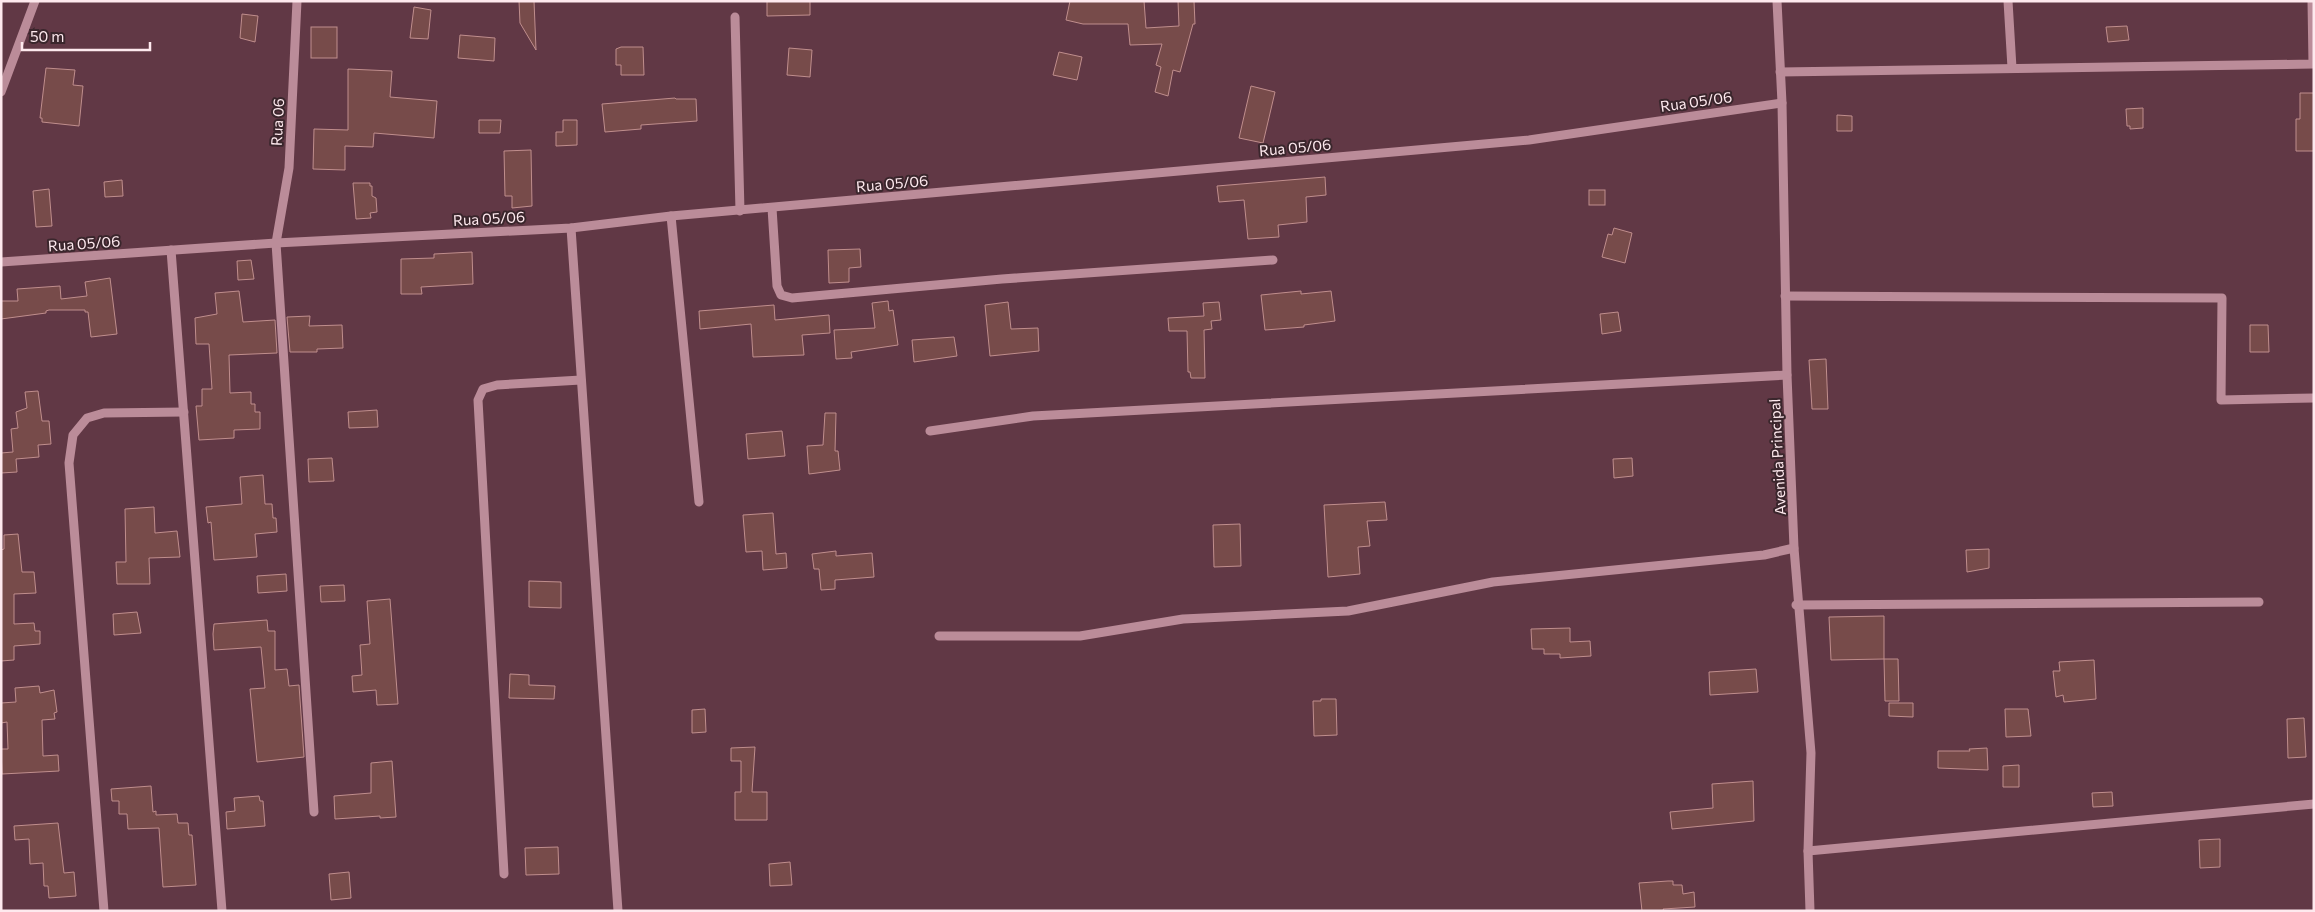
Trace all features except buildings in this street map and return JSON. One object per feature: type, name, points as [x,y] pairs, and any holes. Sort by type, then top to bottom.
[{"type":"street","points":[[1,92],[35,1]]},
{"type":"street","name":"Rua 06","points":[[297,1],[289,168],[276,243],[314,812]]},
{"type":"street","name":"Avenida Principal","points":[[1777,1],[1782,103],[1787,376],[1794,548],[1811,753],[1808,851],[1810,911]]},
{"type":"street","points":[[2008,1],[2012,68]]},
{"type":"street","points":[[1780,72],[2313,64],[2312,1]]},
{"type":"street","points":[[735,17],[740,210]]},
{"type":"street","name":"Rua 05/06","points":[[1,262],[276,243],[571,228],[671,216],[1529,140],[1782,103]]},
{"type":"street","points":[[772,208],[777,286],[781,295],[792,298],[1002,278],[1273,260]]},
{"type":"street","points":[[671,216],[699,502]]},
{"type":"street","points":[[571,228],[618,911]]},
{"type":"street","points":[[171,250],[222,911]]},
{"type":"street","points":[[1785,296],[2222,298],[2221,400],[2314,398]]},
{"type":"street","points":[[930,430],[1033,416],[1787,376]]},
{"type":"street","points":[[504,874],[478,400],[483,389],[497,385],[581,380]]},
{"type":"street","points":[[104,911],[69,463],[73,435],[87,418],[104,413],[184,412]]},
{"type":"street","points":[[939,636],[1080,636],[1183,619],[1348,611],[1493,582],[1764,555],[1794,548]]},
{"type":"street","points":[[1798,605],[2259,602]]},
{"type":"street","points":[[1808,851],[2314,804]]}]
